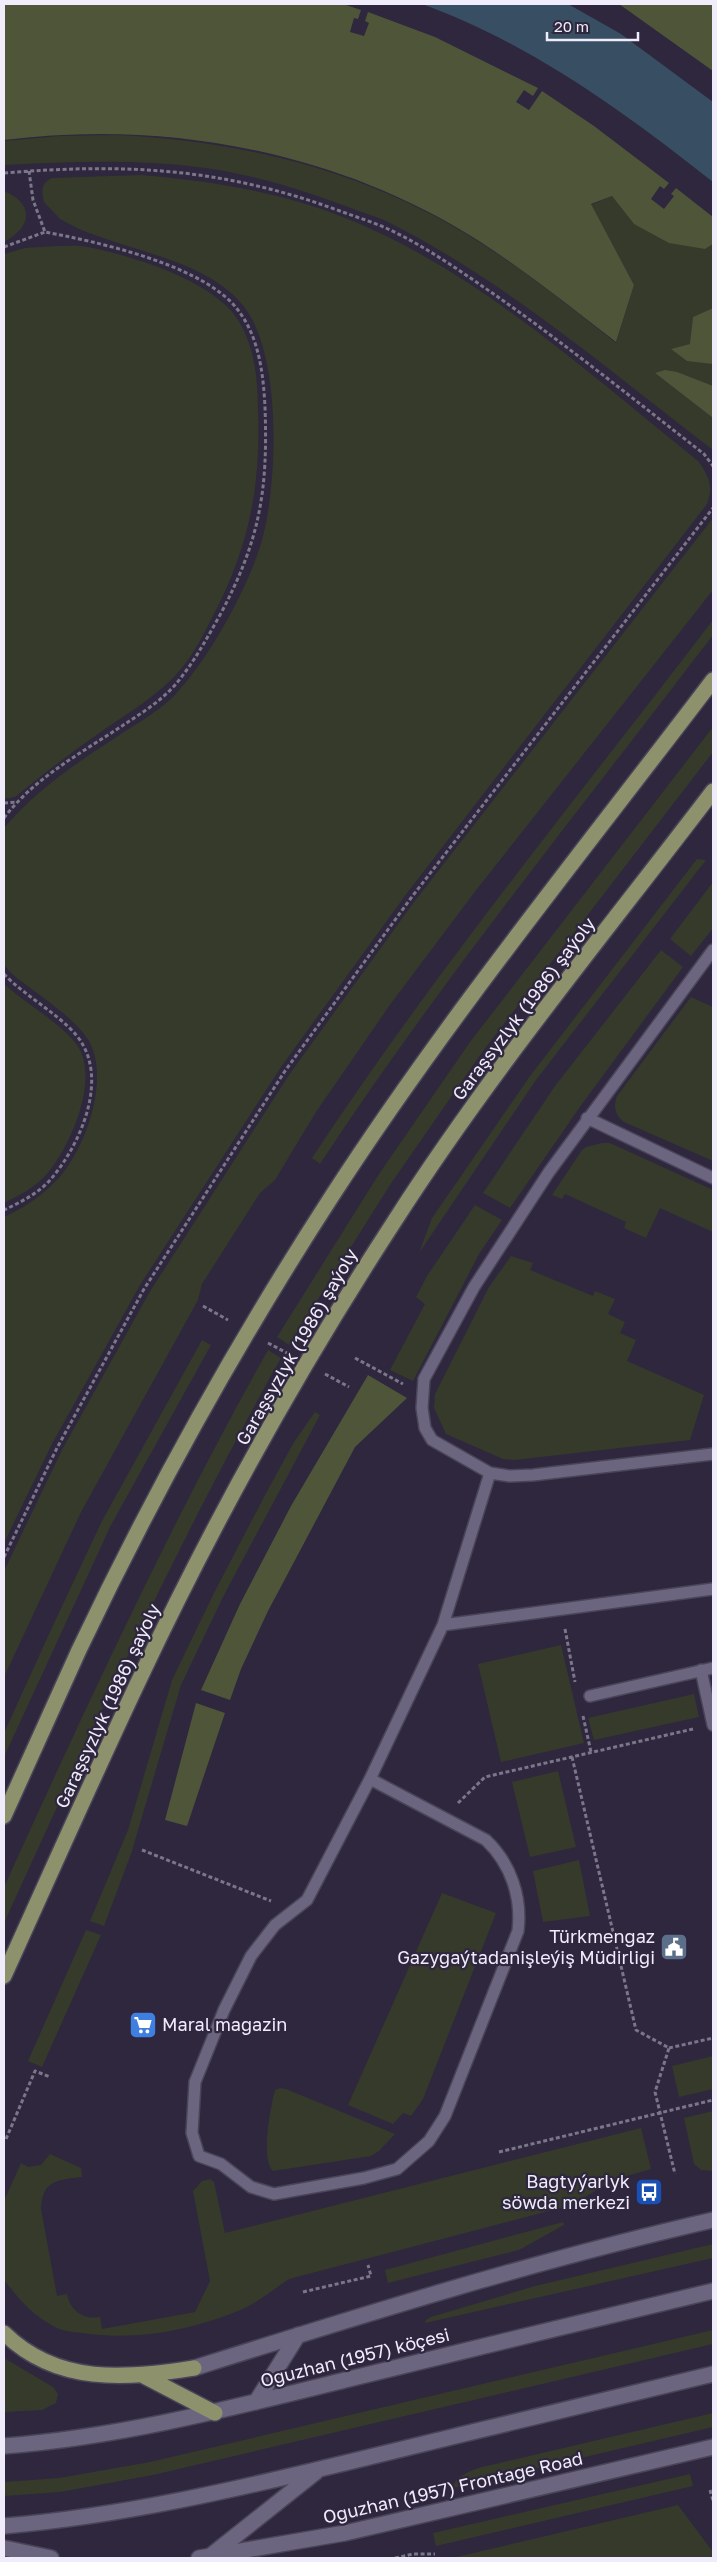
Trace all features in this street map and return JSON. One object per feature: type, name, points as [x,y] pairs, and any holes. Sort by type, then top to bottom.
[{"type":"main road","points":[[4,1816],[80,1649],[153,1502],[249,1332],[332,1196],[443,1034],[713,680]]},
{"type":"main road","name":"Garaşsyzlyk (1986) şaýoly","points":[[4,1976],[141,1675],[219,1519],[306,1364],[394,1221],[447,1141],[713,791]]},
{"type":"main road","points":[[4,2333],[11,2340],[53,2366],[76,2372],[144,2376],[194,2368],[470,2283],[648,2235],[713,2220]]},
{"type":"main road","name":"Oguzhan (1957) köçesi","points":[[4,2446],[47,2443],[113,2433],[215,2413],[713,2291]]},
{"type":"main road","points":[[256,2402],[298,2335]]},
{"type":"main road","points":[[4,2526],[51,2522],[130,2510],[320,2469],[713,2374]]},
{"type":"main road","points":[[144,2376],[215,2413]]},
{"type":"main road","name":"Oguzhan (1957) Frontage Road","points":[[204,2557],[345,2533],[713,2448]]},
{"type":"main road","points":[[204,2557],[320,2469]]},
{"type":"main road","points":[[4,2548],[51,2558]]},
{"type":"lane","points":[[713,950],[587,1118],[549,1172],[474,1287],[424,1379],[422,1394],[425,1428],[432,1440],[490,1472],[510,1476],[533,1475],[713,1454]]},
{"type":"lane","points":[[587,1118],[713,1178]]},
{"type":"lane","points":[[370,1779],[486,1840],[499,1853],[513,1880],[520,1912],[518,1931],[445,2116],[429,2141],[397,2169],[364,2178],[274,2194],[252,2188],[221,2164],[199,2156],[192,2133],[195,2082],[224,2010],[251,1956],[275,1925],[307,1900],[370,1779],[443,1625],[490,1472]]},
{"type":"lane","points":[[443,1625],[713,1589]]},
{"type":"lane","points":[[590,1696],[713,1668]]},
{"type":"lane","points":[[701,1670],[713,1725]]},
{"type":"path","points":[[4,173],[65,168],[139,168],[197,174],[250,183],[304,198],[388,229],[455,267],[528,319],[704,454],[713,466]]},
{"type":"path","points":[[29,171],[33,200],[45,232]]},
{"type":"path","points":[[4,247],[45,232],[88,240],[174,269],[200,281],[230,301],[249,328],[257,347],[264,392],[266,442],[263,493],[250,554],[237,584],[196,659],[173,688],[154,704],[42,781],[18,802],[4,818]]},
{"type":"path","points":[[4,1557],[57,1448],[144,1289],[285,1071],[411,898],[713,508]]},
{"type":"path","points":[[4,803],[18,802]]},
{"type":"path","points":[[4,974],[76,1036],[87,1055],[92,1082],[83,1120],[63,1163],[50,1180],[33,1194],[4,1210]]},
{"type":"path","points":[[203,1306],[349,1387]]},
{"type":"path","points":[[355,1358],[422,1394]]},
{"type":"path","points":[[583,1715],[592,1752]]},
{"type":"path","points":[[442,1817],[485,1777],[713,1725]]},
{"type":"path","points":[[572,1757],[636,2030],[669,2048],[713,2038]]},
{"type":"path","points":[[142,1850],[294,1910]]},
{"type":"path","points":[[669,2048],[655,2092],[675,2174]]},
{"type":"path","points":[[6,2139],[35,2071],[50,2077]]},
{"type":"path","points":[[499,2152],[713,2100]]},
{"type":"path","points":[[303,2292],[371,2276],[368,2265]]},
{"type":"path","points":[[710,2490],[713,2501]]},
{"type":"path","points":[[394,2558],[413,2554],[435,2554]]},
{"type":"green space","points":[[4,4],[343,4],[361,10],[358,19],[354,18],[350,32],[364,36],[369,23],[365,21],[368,12],[435,37],[538,88],[533,96],[524,90],[516,102],[529,110],[542,91],[594,126],[669,183],[664,189],[660,186],[651,199],[664,209],[674,196],[671,194],[676,188],[713,217],[713,244],[705,249],[669,243],[634,224],[612,196],[591,204],[634,285],[616,342],[532,277],[479,241],[425,210],[369,185],[311,164],[250,149],[189,139],[127,134],[66,135],[4,140]]},
{"type":"green space","points":[[619,4],[713,4],[713,71]]},
{"type":"green space","points":[[117,135],[165,138],[259,153],[305,164],[350,179],[394,197],[437,218],[479,242],[549,291],[616,343],[634,285],[591,205],[612,196],[634,224],[705,249],[713,244],[713,308],[693,317],[691,344],[672,349],[713,364],[713,386],[655,373],[713,418],[713,450],[520,302],[438,249],[380,218],[295,189],[256,178],[198,167],[126,162],[4,165],[4,141],[60,136]]},
{"type":"green space","points":[[141,175],[184,179],[270,194],[312,206],[365,226],[417,252],[467,282],[515,316],[562,351],[698,461],[709,481],[710,492],[707,504],[407,893],[281,1067],[140,1285],[52,1444],[4,1543],[4,1217],[37,1198],[65,1170],[84,1136],[91,1117],[97,1077],[95,1059],[90,1043],[84,1034],[65,1015],[11,973],[4,965],[4,828],[53,781],[158,710],[186,682],[214,643],[249,576],[263,536],[272,482],[273,415],[270,382],[264,351],[254,324],[241,303],[225,288],[207,276],[186,266],[97,236],[60,219],[44,202],[42,194],[44,185],[52,178]]},
{"type":"green space","points":[[4,191],[21,202],[26,216],[20,230],[4,242]]},
{"type":"green space","points":[[88,247],[125,256],[166,270],[204,289],[220,300],[233,313],[246,335],[256,371],[258,438],[255,490],[244,540],[236,564],[214,614],[187,662],[173,678],[144,702],[80,747],[15,797],[4,799],[4,254],[25,248]]},
{"type":"green space","points":[[713,308],[713,364],[687,361],[671,349],[690,344],[693,317]]},
{"type":"green space","points":[[665,370],[677,372],[713,386],[713,418],[655,373]]},
{"type":"green space","points":[[713,518],[713,590],[477,889],[392,1002],[316,1112],[275,1180],[260,1193],[202,1284],[198,1300],[81,1512],[4,1677],[4,1571],[62,1450],[149,1293],[289,1075],[414,902]]},
{"type":"green space","points":[[713,620],[713,635],[462,962],[320,1164],[312,1158],[407,1020]]},
{"type":"green space","points":[[713,727],[713,752],[483,1051],[392,1182],[289,1345],[277,1337],[379,1174],[470,1042]]},
{"type":"green space","points":[[697,859],[706,860],[536,1080],[419,1253],[432,1218],[530,1076]]},
{"type":"green space","points":[[713,882],[713,928],[691,956],[670,939]]},
{"type":"green space","points":[[661,950],[683,967],[582,1104],[510,1208],[483,1193],[555,1086]]},
{"type":"green space","points":[[4,984],[53,1021],[70,1037],[77,1045],[84,1059],[86,1076],[79,1114],[64,1149],[45,1176],[20,1195],[4,1203]]},
{"type":"green space","points":[[691,997],[713,1007],[713,1161],[624,1122],[617,1114],[615,1107],[617,1096]]},
{"type":"green space","points":[[610,1143],[713,1190],[713,1232],[660,1208],[646,1238],[624,1228],[626,1222],[565,1194],[562,1199],[552,1195],[582,1150],[586,1147]]},
{"type":"green space","points":[[475,1205],[502,1220],[479,1254],[413,1381],[390,1370],[425,1304],[416,1297],[427,1276]]},
{"type":"green space","points":[[511,1256],[533,1263],[530,1270],[593,1296],[595,1291],[615,1299],[608,1314],[625,1322],[620,1333],[636,1340],[627,1361],[704,1395],[690,1440],[514,1460],[503,1459],[446,1434],[434,1408],[435,1394],[489,1287]]},
{"type":"green space","points":[[202,1340],[211,1345],[111,1525],[4,1757],[4,1733],[102,1521]]},
{"type":"green space","points":[[268,1350],[281,1358],[243,1427],[136,1637],[4,1923],[4,1887],[66,1751],[163,1548]]},
{"type":"green space","points":[[368,1375],[407,1398],[355,1447],[268,1611],[241,1669],[230,1700],[201,1690],[240,1604],[291,1506]]},
{"type":"green space","points":[[315,1412],[320,1415],[223,1597],[181,1685],[131,1854],[104,1926],[90,1921],[128,1830],[172,1680],[214,1593],[265,1495],[294,1442]]},
{"type":"green space","points":[[561,1645],[584,1743],[501,1762],[478,1664]]},
{"type":"green space","points":[[694,1694],[699,1717],[594,1740],[588,1718]]},
{"type":"green space","points":[[196,1703],[225,1713],[187,1826],[165,1820]]},
{"type":"green space","points":[[558,1771],[576,1847],[530,1857],[512,1782]]},
{"type":"green space","points":[[579,1860],[590,1916],[543,1922],[533,1871]]},
{"type":"green space","points":[[442,1893],[496,1913],[423,2099],[411,2116],[403,2113],[393,2124],[348,2105]]},
{"type":"green space","points":[[86,1930],[101,1935],[42,2067],[28,2061]]},
{"type":"green space","points":[[713,2056],[713,2089],[679,2097],[672,2066]]},
{"type":"green space","points":[[280,2088],[395,2134],[379,2151],[371,2156],[273,2171],[269,2165],[267,2155],[268,2132],[275,2090]]},
{"type":"green space","points":[[713,2111],[713,2171],[701,2170],[694,2164],[684,2118]]},
{"type":"green space","points":[[641,2128],[651,2169],[613,2180],[572,2205],[289,2279],[245,2308],[181,2329],[122,2336],[63,2330],[45,2322],[32,2311],[20,2300],[4,2280],[4,2201],[21,2163],[28,2167],[41,2165],[50,2154],[81,2168],[82,2177],[53,2183],[44,2192],[42,2199],[41,2209],[57,2296],[67,2294],[71,2305],[83,2316],[100,2317],[102,2329],[195,2312],[210,2281],[193,2191],[202,2181],[210,2179],[214,2182],[225,2233]]},
{"type":"green space","points":[[563,2222],[564,2225],[519,2250],[388,2283],[385,2270]]},
{"type":"green space","points":[[713,2244],[713,2258],[425,2323],[431,2317],[535,2286]]},
{"type":"green space","points":[[713,2330],[713,2344],[153,2475],[60,2492],[4,2496],[4,2482],[59,2478],[150,2462]]},
{"type":"green space","points":[[4,2358],[53,2387],[58,2394],[56,2403],[42,2410],[4,2412]]},
{"type":"green space","points":[[713,2413],[713,2427],[453,2488],[460,2477],[482,2467]]},
{"type":"green space","points":[[690,2474],[693,2486],[436,2546],[433,2533]]},
{"type":"green space","points":[[678,2505],[713,2552],[713,2558],[452,2558]]},
{"type":"water","points":[[422,4],[568,4],[621,34],[713,102],[713,182],[645,130],[575,81],[501,38]]},
{"type":"place","name":"Türkmengaz Gazygaýtadanişleýiş Müdirligi","points":[[674,1947]]},
{"type":"place","name":"Maral magazin","points":[[143,2025]]},
{"type":"place","name":"Bagtyýarlyk söwda merkezi","points":[[649,2192]]}]
